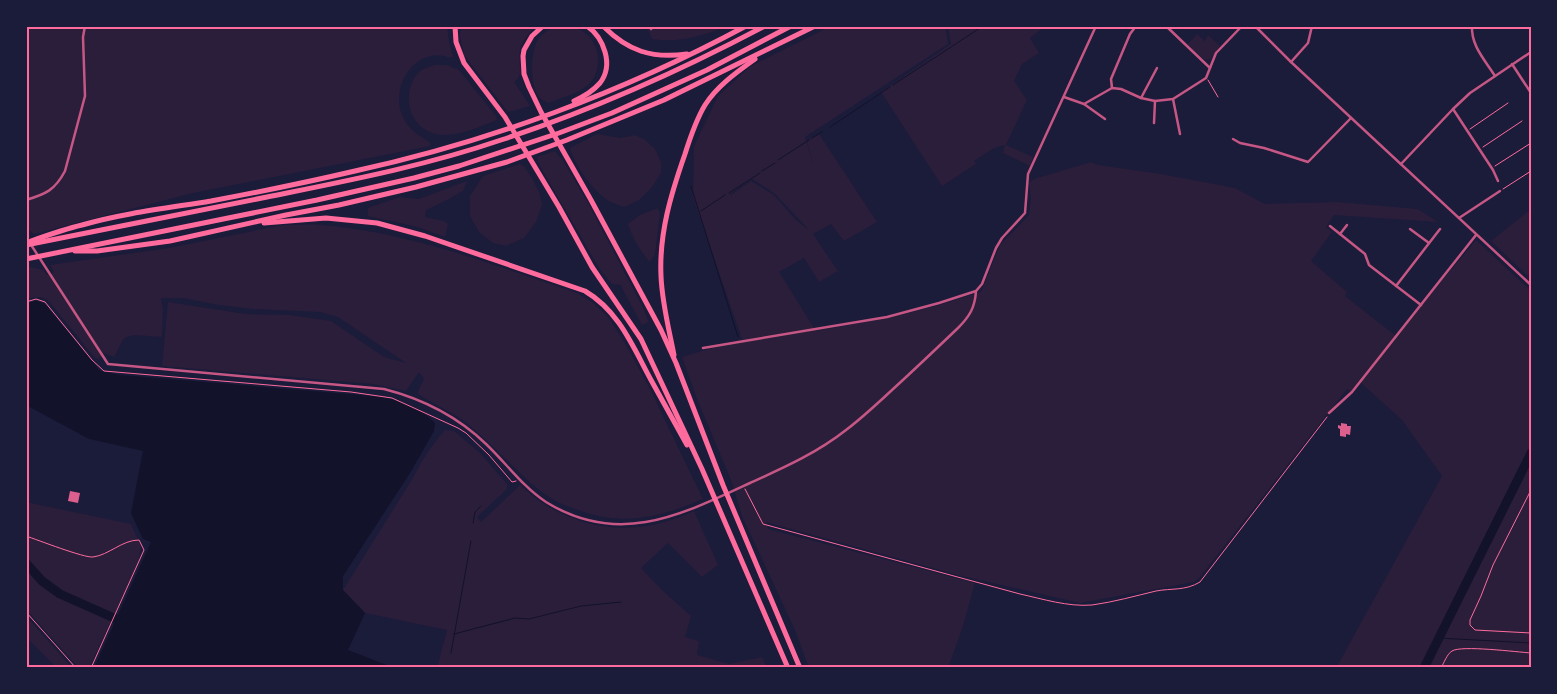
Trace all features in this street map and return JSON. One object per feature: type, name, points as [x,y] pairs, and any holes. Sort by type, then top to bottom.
[{"type":"highway","points":[[455,26],[456,42],[464,63],[505,117],[592,267],[641,340],[702,469],[788,668]]},
{"type":"highway","points":[[543,26],[532,36],[524,50],[524,74],[537,106],[565,153],[661,330],[676,362],[723,484],[800,668]]},
{"type":"highway","points":[[548,114],[587,94],[601,82],[606,60],[604,47],[598,37],[587,26]]},
{"type":"highway","points":[[603,26],[623,43],[641,52],[667,56],[692,53]]},
{"type":"highway","points":[[26,244],[83,224],[140,212],[220,199],[404,160],[488,135],[548,114],[660,70],[746,26]]},
{"type":"highway","points":[[26,244],[372,176],[500,141],[552,123],[645,86],[765,26]]},
{"type":"highway","points":[[26,259],[356,192],[478,160],[559,133],[644,99],[707,70],[791,26]]},
{"type":"highway","points":[[62,251],[97,251],[170,241],[416,187],[507,162],[628,116],[815,26]]},
{"type":"highway","points":[[676,362],[662,294],[662,235],[670,200],[691,136],[699,115],[723,85],[744,66],[790,39]]},
{"type":"highway","points":[[255,223],[326,218],[377,223],[439,240],[585,291],[594,296],[608,309],[623,328],[663,403],[702,469]]},
{"type":"street","points":[[26,200],[51,190],[59,182],[65,171],[85,96],[84,26]]},
{"type":"street","points":[[703,348],[723,343],[887,317],[976,291],[982,284],[996,248],[1002,238],[1025,213],[1027,208],[1028,174],[1096,26]]},
{"type":"street","points":[[1112,88],[1111,79],[1130,34],[1136,26]]},
{"type":"street","points":[[1166,26],[1211,68]]},
{"type":"street","points":[[1084,104],[1112,88],[1121,89],[1141,98],[1155,101],[1173,99],[1206,78],[1216,53],[1242,26]]},
{"type":"street","points":[[1255,26],[1291,62],[1531,285]]},
{"type":"street","points":[[1291,62],[1308,43],[1312,26]]},
{"type":"street","points":[[1472,26],[1472,38],[1496,76]]},
{"type":"street","points":[[1401,164],[1470,93],[1531,52]]},
{"type":"street","points":[[1512,64],[1531,94]]},
{"type":"street","points":[[1141,98],[1157,68]]},
{"type":"street","points":[[1064,97],[1084,104],[1105,119]]},
{"type":"street","points":[[1173,99],[1180,134]]},
{"type":"street","points":[[1154,123],[1155,101]]},
{"type":"street","points":[[1453,109],[1492,168],[1498,181]]},
{"type":"street","points":[[1233,138],[1240,143],[1264,148],[1308,162],[1351,118]]},
{"type":"street","points":[[1458,218],[1500,191]]},
{"type":"street","points":[[1340,234],[1347,225]]},
{"type":"street","points":[[1330,226],[1365,254],[1369,265],[1421,305]]},
{"type":"street","points":[[1410,229],[1429,244]]},
{"type":"street","points":[[1396,286],[1440,229]]},
{"type":"street","points":[[1329,413],[1352,392],[1476,235]]},
{"type":"street","points":[[26,236],[108,364],[375,388],[405,395],[434,406],[461,422],[540,498],[581,517],[625,525],[655,521],[682,514],[798,461],[830,442],[860,419],[970,316],[976,302],[976,291]]},
{"type":"path","points":[[1206,78],[1218,97]]},
{"type":"path","points":[[1468,130],[1508,103]]},
{"type":"path","points":[[1480,149],[1522,121]]},
{"type":"path","points":[[1492,168],[1531,143]]},
{"type":"path","points":[[1500,191],[1531,171]]},
{"type":"path","points":[[743,486],[763,524],[1020,594],[1075,605],[1091,605],[1157,591],[1191,587],[1200,582],[1329,413]]},
{"type":"path","points":[[430,415],[466,433],[489,455],[512,482]]},
{"type":"path","points":[[1531,490],[1493,565],[1482,596],[1470,620],[1470,625],[1475,630],[1531,634]]},
{"type":"path","points":[[26,536],[90,558],[104,554],[131,541],[140,540],[144,550],[135,574],[90,668]]},
{"type":"path","points":[[26,612],[76,668]]},
{"type":"path","points":[[1441,668],[1448,654],[1453,650],[1531,653]]},
{"type":"shaded area","points":[[26,26],[447,26],[453,56],[450,58],[438,55],[426,57],[416,63],[402,83],[399,95],[404,119],[415,132],[430,142],[430,146],[193,193],[34,234],[26,228]]},
{"type":"shaded area","points":[[461,26],[536,26],[521,46],[519,54],[520,72],[514,82],[530,106],[508,112],[464,55],[460,36]]},
{"type":"shaded area","points":[[568,26],[582,31],[591,40],[597,54],[597,69],[595,76],[584,88],[548,103],[541,99],[534,87],[532,69],[536,43],[545,32],[556,27]]},
{"type":"shaded area","points":[[653,26],[726,26],[699,36],[680,40],[661,40],[652,39],[648,29]]},
{"type":"shaded area","points":[[831,26],[945,26],[948,44],[805,137],[814,166],[807,141],[819,134],[877,222],[844,241],[831,224],[813,234],[838,271],[819,282],[804,258],[779,272],[816,331],[888,318],[981,292],[1000,245],[1029,215],[1031,198],[1029,183],[1034,179],[1091,162],[1098,165],[1161,174],[1235,188],[1265,204],[1337,202],[1418,209],[1438,222],[1334,215],[1326,227],[1332,232],[1311,261],[1347,292],[1345,296],[1396,336],[1476,240],[1531,291],[1531,668],[1336,668],[1442,476],[1402,420],[1360,382],[1352,392],[1347,389],[1200,577],[1194,582],[1080,603],[958,575],[766,522],[768,529],[975,583],[963,626],[948,668],[809,668],[795,630],[742,516],[731,480],[697,399],[682,357],[742,339],[693,197],[694,146],[718,96],[751,66]],"holes":[[[752,179],[774,193],[810,231],[796,220],[774,195],[751,181],[731,195],[732,198],[730,194]]]},
{"type":"shaded area","points":[[948,26],[1045,26],[1030,38],[1039,53],[1022,64],[1014,81],[1027,100],[1006,145],[1033,157],[1030,166],[1003,153],[1005,145],[994,148],[974,161],[976,164],[942,186],[881,92],[951,44]]},
{"type":"shaded area","points":[[1197,34],[1205,41],[1208,35],[1220,46],[1210,59],[1207,60],[1201,57],[1188,44]]},
{"type":"shaded area","points":[[435,65],[447,65],[459,70],[496,116],[497,120],[452,135],[429,132],[417,123],[410,110],[409,91],[418,73]]},
{"type":"shaded area","points":[[597,134],[621,138],[635,135],[644,139],[655,149],[661,162],[661,173],[652,187],[639,200],[624,207],[611,202],[591,185],[580,170],[570,148]]},
{"type":"shaded area","points":[[555,151],[560,156],[587,201],[649,322],[642,325],[621,285],[612,284],[599,268],[540,166],[537,157]]},
{"type":"shaded area","points":[[520,164],[524,166],[533,180],[540,194],[542,205],[536,222],[524,238],[506,246],[493,243],[479,232],[470,216],[470,196],[483,176]]},
{"type":"shaded area","points":[[467,181],[463,191],[426,210],[425,217],[444,221],[448,224],[445,237],[418,227],[368,216],[368,208],[400,197],[419,199]]},
{"type":"shaded area","points":[[658,208],[660,214],[655,254],[650,262],[637,244],[628,224],[640,215]]},
{"type":"shaded area","points":[[1531,209],[1531,279],[1491,241]]},
{"type":"shaded area","points":[[283,225],[316,225],[354,229],[419,242],[483,261],[577,293],[592,302],[608,317],[626,345],[651,391],[703,499],[671,511],[640,518],[624,519],[592,515],[565,505],[538,489],[463,420],[417,393],[424,379],[419,372],[406,391],[373,384],[162,366],[168,302],[246,314],[290,315],[331,321],[384,357],[406,363],[338,317],[320,312],[253,309],[183,298],[161,298],[163,309],[162,337],[134,335],[124,338],[114,357],[104,353],[99,359],[95,358],[48,300],[42,297],[26,298],[26,268],[31,267],[43,270],[47,275],[54,272],[50,265],[169,248]]},
{"type":"shaded area","points":[[36,301],[44,303],[100,371],[121,375],[383,397],[425,414],[435,423],[434,431],[410,473],[343,576],[343,590],[365,613],[348,650],[394,668],[94,668],[151,542],[143,539],[131,513],[143,451],[89,439],[26,405],[26,303]]},
{"type":"shaded area","points":[[445,430],[454,431],[480,453],[507,484],[507,489],[477,517],[481,522],[520,485],[555,511],[601,526],[617,528],[649,526],[669,521],[694,511],[718,565],[702,577],[668,543],[641,568],[691,616],[685,637],[699,641],[697,655],[729,664],[762,657],[767,668],[437,668],[447,630],[365,613],[343,590],[424,458]]},
{"type":"shaded area","points":[[26,502],[131,524],[141,547],[138,564],[89,668],[79,668],[26,609]]},
{"type":"shaded area","points":[[26,616],[72,668],[57,668],[26,637]]},
{"type":"building","points":[[1341,423],[1351,426],[1350,435],[1346,434],[1346,437],[1340,436],[1338,425],[1341,426]]},
{"type":"building","points":[[70,491],[80,493],[78,503],[68,501]]},
{"type":"waterway","points":[[893,85],[983,26]]},
{"type":"waterway","points":[[830,127],[890,87]]},
{"type":"waterway","points":[[812,138],[822,132]]},
{"type":"waterway","points":[[778,160],[809,140]]},
{"type":"waterway","points":[[762,171],[775,163]]},
{"type":"waterway","points":[[729,193],[760,173]]},
{"type":"waterway","points":[[691,186],[738,337]]},
{"type":"waterway","points":[[701,211],[725,195]]},
{"type":"waterway","points":[[1424,668],[1531,453]]},
{"type":"waterway","points":[[473,523],[475,512],[481,506]]},
{"type":"waterway","points":[[451,653],[471,541]]},
{"type":"waterway","points":[[26,563],[42,581],[60,594],[123,622]]},
{"type":"waterway","points":[[454,634],[515,618],[529,619],[581,606],[621,602]]},
{"type":"waterway","points":[[1438,638],[1531,643]]}]
